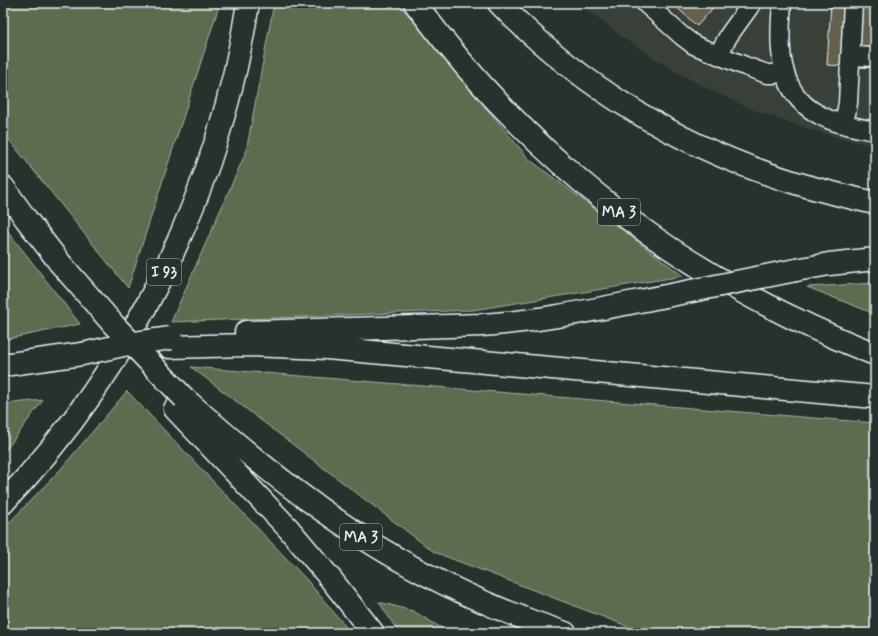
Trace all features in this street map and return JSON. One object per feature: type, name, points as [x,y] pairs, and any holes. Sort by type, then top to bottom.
[{"type":"highway","name":"I 93","points":[[3,503],[58,440],[99,384],[130,333],[167,265],[196,197],[219,131],[237,64],[248,3]]},
{"type":"highway","name":"MA 3","points":[[415,3],[467,69],[523,129],[568,170],[625,217],[676,252],[740,291],[794,319],[875,354]]},
{"type":"highway","points":[[499,3],[542,44],[574,70],[658,125],[730,160],[819,190],[875,203]]},
{"type":"highway","name":"MA 3","points":[[3,187],[60,263],[180,403],[225,434],[312,503],[357,534],[453,588],[504,610],[565,633]]},
{"type":"highway","points":[[3,365],[170,342],[282,330],[482,325],[514,322],[563,316],[796,270],[875,259]]},
{"type":"highway","points":[[170,342],[348,350],[875,397]]},
{"type":"highway","points":[[180,403],[330,578],[372,633]]},
{"type":"street","points":[[645,3],[688,41],[701,49],[767,74],[775,74],[784,70]]},
{"type":"street","points":[[718,55],[729,34],[752,3]]},
{"type":"street","points":[[782,3],[780,51],[784,70],[790,86],[804,104],[817,114],[844,124],[875,131]]},
{"type":"street","points":[[844,124],[848,103],[853,3]]},
{"type":"street","points":[[850,56],[875,57]]},
{"type":"shaded area","points":[[579,3],[875,3],[875,146],[828,135],[797,125],[751,109],[717,93],[685,77],[654,58],[622,37]]},
{"type":"green space","points":[[3,3],[220,3],[128,288],[6,136],[3,130]]},
{"type":"green space","points":[[274,3],[398,3],[529,159],[683,276],[473,310],[171,322],[246,152]]},
{"type":"green space","points":[[3,225],[80,324],[3,340]]},
{"type":"green space","points":[[875,283],[875,314],[807,287]]},
{"type":"green space","points":[[191,367],[875,423],[875,633],[645,633],[434,552]]},
{"type":"green space","points":[[127,391],[306,579],[351,633],[3,633],[3,529],[60,470]]},
{"type":"green space","points":[[43,400],[3,454],[3,404]]},
{"type":"green space","points":[[379,602],[413,611],[450,633],[399,633]]},
{"type":"building","points":[[672,3],[717,3],[697,26]]},
{"type":"building","points":[[831,3],[875,3],[875,68],[827,65]]}]
